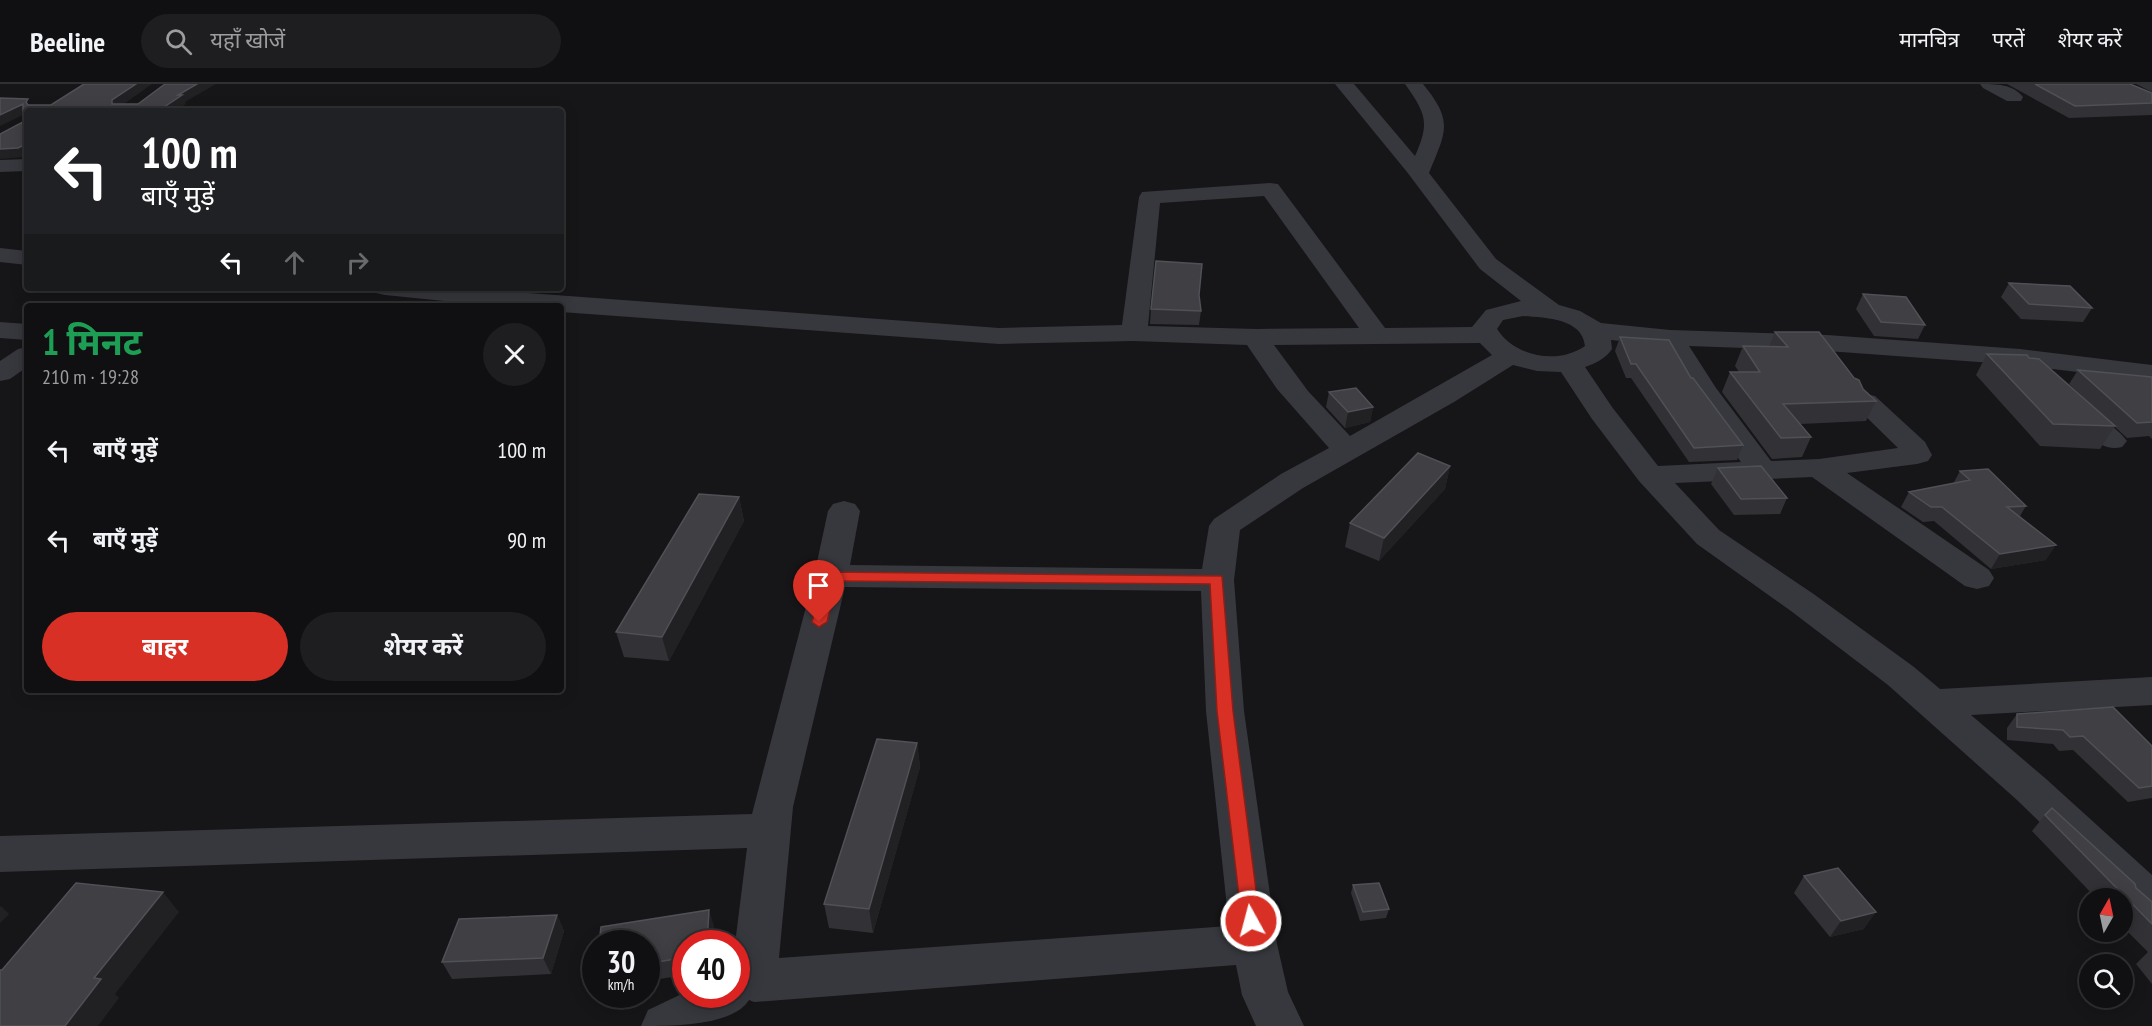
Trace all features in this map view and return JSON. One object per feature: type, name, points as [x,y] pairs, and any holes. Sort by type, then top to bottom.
[{"type":"street","points":[[1344,84],[1418,173],[1488,264],[1551,311]]},
{"type":"street","points":[[1414,84],[1431,105],[1436,120],[1434,132],[1418,173]]},
{"type":"street","points":[[1989,84],[2014,97]]},
{"type":"street","points":[[0,166],[24,165]]},
{"type":"street","points":[[1134,333],[1150,197],[1270,189],[1378,336]]},
{"type":"street","points":[[0,255],[24,258]]},
{"type":"street","points":[[1488,264],[1506,310]]},
{"type":"street","points":[[416,291],[544,303]]},
{"type":"street","points":[[564,304],[999,336],[1134,333],[1256,337],[1378,336],[1499,345]]},
{"type":"street","points":[[1523,308],[1568,315],[1593,330],[1600,340],[1599,349],[1591,357],[1569,364],[1534,362],[1499,345],[1484,329],[1487,321],[1506,310],[1523,308]]},
{"type":"street","points":[[0,330],[24,332]]},
{"type":"street","points":[[1593,330],[1670,338],[1820,343],[2020,357],[2152,373]]},
{"type":"street","points":[[1256,337],[1273,367],[1291,391],[1347,450]]},
{"type":"street","points":[[1670,338],[1705,393],[1761,469]]},
{"type":"street","points":[[1650,475],[1819,468],[1917,455],[1915,448],[1852,386],[1820,343]]},
{"type":"street","points":[[1280,1026],[1265,995],[1254,944],[1225,711],[1217,580],[1225,526],[1292,481],[1444,396],[1499,345]]},
{"type":"street","points":[[2020,357],[2112,441]]},
{"type":"street","points":[[0,373],[24,358]]},
{"type":"street","points":[[1569,364],[1602,413],[1650,475],[1708,537],[1803,603],[1901,676],[2031,789],[2152,903]]},
{"type":"street","points":[[1819,468],[1977,578]]},
{"type":"street","points":[[750,938],[771,831],[773,807],[831,576],[844,511]]},
{"type":"street","points":[[831,576],[1217,580]]},
{"type":"street","points":[[1931,703],[2152,691]]},
{"type":"street","points":[[0,854],[771,831]]},
{"type":"street","points":[[750,988],[1254,944]]},
{"type":"street","points":[[665,1026],[701,1008]]},
{"type":"building","points":[[84,84],[136,84],[112,100],[112,104],[138,104],[165,84],[197,84],[178,95],[182,95],[162,108],[24,108],[24,145],[18,148],[0,149],[0,134],[23,122],[23,104],[0,115],[0,98],[28,99],[26,102],[28,105],[51,105]]},
{"type":"building","points":[[2035,84],[2130,84],[2152,93],[2152,103],[2075,106]]},
{"type":"building","points":[[1156,261],[1202,264],[1199,295],[1201,311],[1151,309]]},
{"type":"building","points":[[2009,283],[2070,286],[2092,308],[2029,304]]},
{"type":"building","points":[[1863,294],[1906,297],[1925,325],[1881,322]]},
{"type":"building","points":[[1775,332],[1819,332],[1854,378],[1859,380],[1863,389],[1876,401],[1783,404],[1811,437],[1781,438],[1730,372],[1760,372],[1743,346],[1788,347]]},
{"type":"building","points":[[1620,337],[1669,340],[1691,378],[1743,445],[1694,448],[1636,364],[1631,364]]},
{"type":"building","points":[[1987,354],[2027,355],[2029,358],[2039,359],[2115,426],[2053,424]]},
{"type":"building","points":[[2078,370],[2152,377],[2152,422],[2137,423]]},
{"type":"building","points":[[1356,388],[1373,407],[1348,412],[1329,392]]},
{"type":"building","points":[[1418,453],[1450,466],[1384,538],[1350,523]]},
{"type":"building","points":[[1761,466],[1787,498],[1741,499],[1718,468]]},
{"type":"building","points":[[1988,469],[2026,506],[2007,507],[2056,545],[2000,554],[1942,507],[1931,507],[1909,492],[1970,480],[1960,471]]},
{"type":"building","points":[[699,494],[739,497],[662,637],[616,632]]},
{"type":"building","points":[[2113,707],[2152,746],[2152,786],[2139,788],[2083,736],[2070,737],[2063,730],[2017,727],[2017,714]]},
{"type":"building","points":[[877,739],[917,743],[869,909],[824,904]]},
{"type":"building","points":[[2052,808],[2135,884],[2136,888],[2152,902],[2152,924],[2133,905],[2133,888],[2117,888],[2045,815]]},
{"type":"building","points":[[1838,868],[1876,912],[1841,921],[1804,876]]},
{"type":"building","points":[[76,883],[163,892],[94,978],[101,979],[65,1026],[0,1026],[0,970]]},
{"type":"building","points":[[1379,883],[1389,909],[1363,912],[1353,885]]},
{"type":"building","points":[[709,910],[708,930],[672,930],[672,959],[660,962],[660,930],[601,930],[601,927]]},
{"type":"building","points":[[557,915],[543,958],[442,962],[459,919]]},
{"type":"route","points":[[819,622],[831,576],[1217,580],[1225,711],[1251,921]]}]
